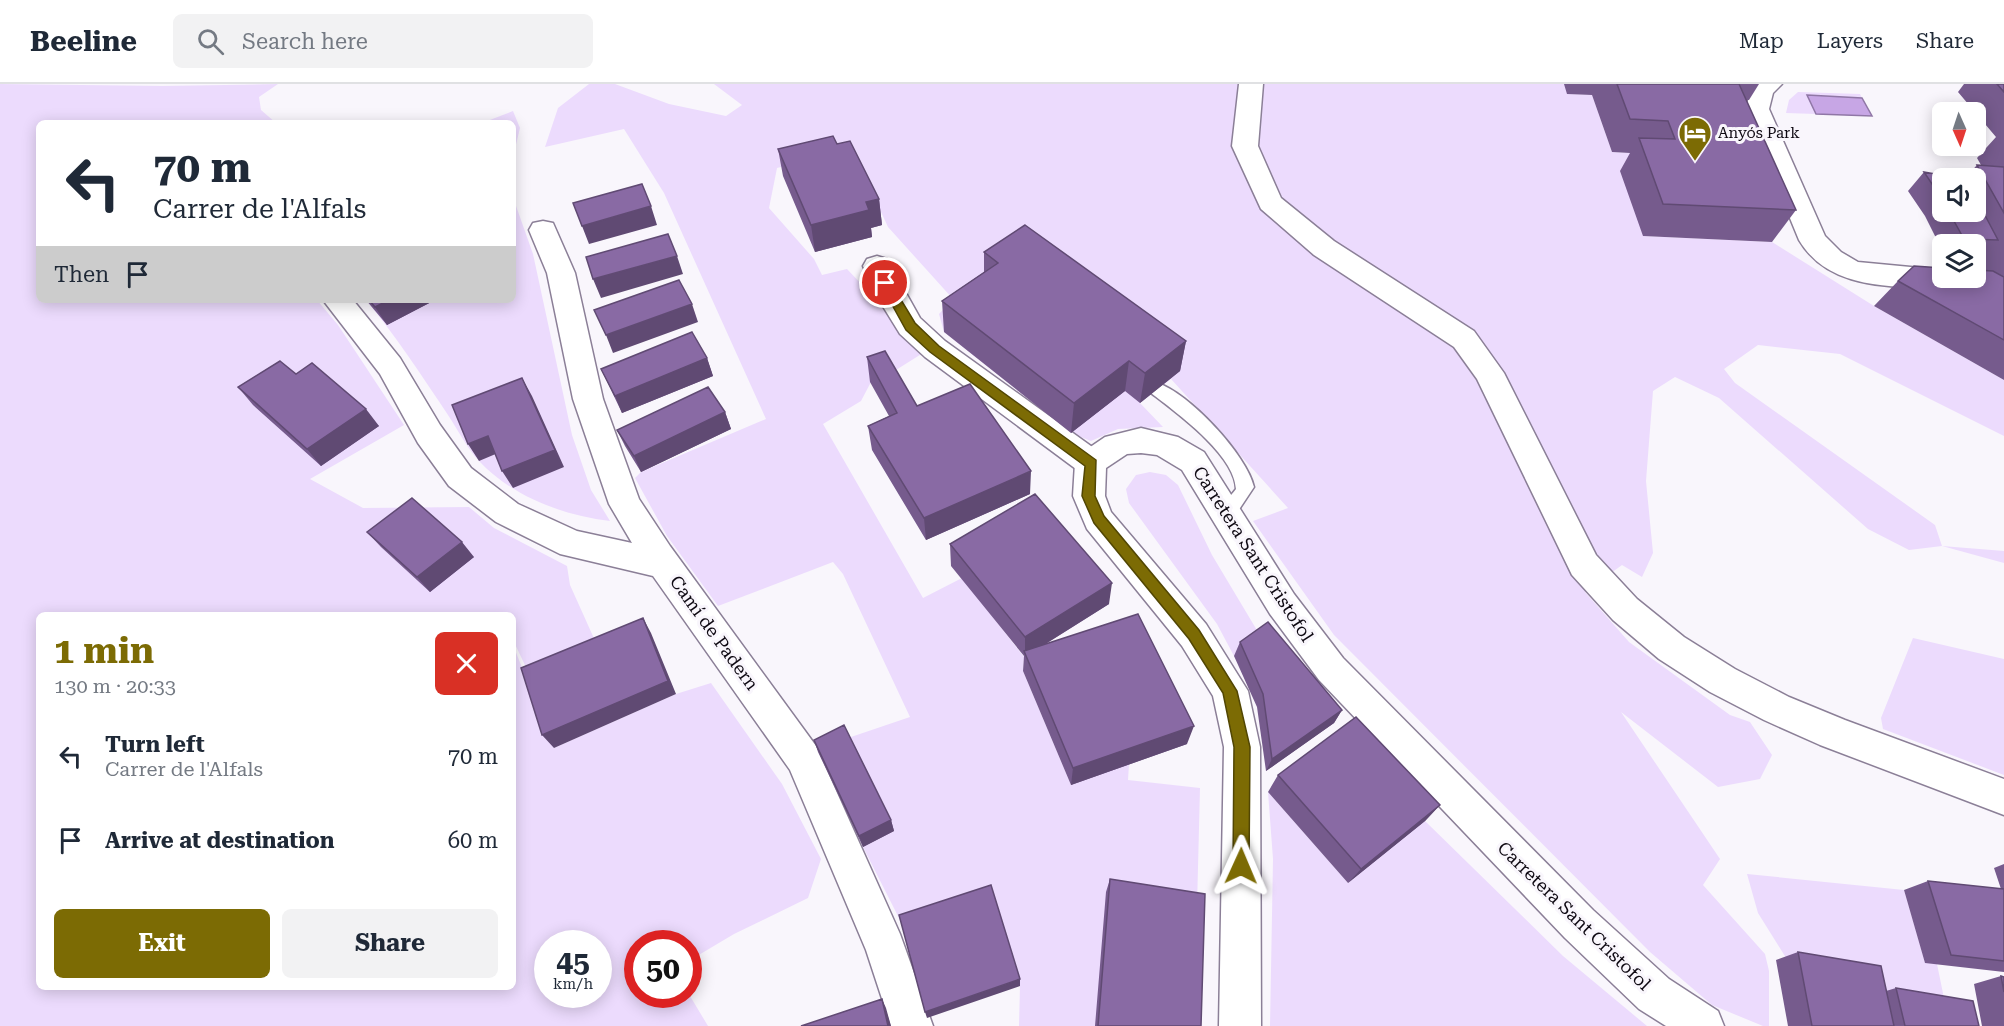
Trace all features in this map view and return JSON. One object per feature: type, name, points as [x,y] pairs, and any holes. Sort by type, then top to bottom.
[{"type":"main road","points":[[1251,84],[1245,146],[1270,202],[1324,248],[1464,339],[1490,373],[1584,565],[1613,599],[1653,635],[1771,705],[2004,796]]},
{"type":"main road","points":[[1770,84],[1762,90],[1757,109],[1813,240],[1840,267],[1854,272],[1932,279]]},
{"type":"main road","name":"Camí de Padern","points":[[543,230],[561,273],[588,399],[625,504],[664,564],[803,758],[886,948],[912,1026]]},
{"type":"main road","points":[[877,266],[893,300],[910,326],[934,349],[987,396],[1091,463],[1089,496],[1098,519],[1194,634],[1230,691],[1242,747],[1240,1026]]},
{"type":"main road","points":[[339,303],[390,366],[429,434],[460,477],[507,513],[572,544],[664,564]]},
{"type":"main road","name":"Carretera Sant Cristofol","points":[[1091,463],[1101,454],[1122,442],[1151,441],[1173,446],[1192,461],[1282,604],[1330,669],[1579,924],[1654,994],[1702,1026]]},
{"type":"lane","points":[[1157,389],[1207,430],[1239,467],[1245,480],[1245,490],[1229,509],[1229,520]]},
{"type":"shaded area","points":[[0,84],[163,86],[278,84],[259,97],[261,110],[273,120],[36,120],[36,303],[320,303],[338,325],[404,425],[310,479],[363,508],[469,507],[494,528],[567,566],[570,585],[601,654],[533,682],[516,646],[516,612],[36,612],[36,990],[516,990],[516,653],[554,748],[676,694],[711,683],[782,784],[821,859],[808,898],[734,934],[702,953],[702,930],[624,930],[624,1008],[697,1008],[708,1026],[0,1026]]},
{"type":"shaded area","points":[[589,84],[615,84],[669,104],[726,116],[742,105],[714,84],[1567,84],[1570,94],[1592,95],[1612,152],[1648,154],[1655,172],[1643,236],[1772,242],[1874,306],[2004,380],[2004,436],[1840,354],[1758,345],[1724,369],[1735,383],[1935,525],[1942,546],[1909,550],[1868,529],[1719,398],[1675,377],[1653,391],[1646,481],[1653,553],[1642,577],[1622,565],[1585,592],[1629,642],[1730,715],[1750,722],[1772,755],[1760,779],[1718,787],[1621,712],[1720,859],[1703,885],[1765,954],[1769,971],[1769,1026],[1763,1026],[1712,1005],[1650,952],[1334,635],[1253,521],[1288,508],[1171,379],[1140,403],[1163,427],[1118,429],[1091,441],[1071,433],[944,332],[939,314],[953,299],[888,227],[852,149],[777,168],[769,208],[814,259],[822,275],[847,269],[906,331],[923,353],[888,375],[871,382],[861,401],[823,424],[923,598],[962,578],[1024,657],[1023,671],[1071,785],[1129,764],[1128,780],[1200,788],[1197,907],[1095,1026],[1019,1026],[1020,986],[902,924],[863,847],[894,831],[848,738],[910,717],[843,574],[833,562],[718,606],[667,536],[635,478],[641,472],[766,419],[664,193],[624,129],[545,147],[558,108]]},
{"type":"shaded area","points":[[1798,92],[1860,94],[1862,98],[1807,95],[1816,114],[1786,113],[1789,100]]},
{"type":"shaded area","points":[[1807,95],[1862,98],[1872,116],[1816,114]]},
{"type":"shaded area","points":[[513,111],[520,128],[516,145],[516,120],[490,120]]},
{"type":"shaded area","points":[[516,206],[533,254],[572,435],[591,490],[610,521],[556,509],[523,494],[492,474],[470,450],[409,356],[368,303],[516,303]]},
{"type":"shaded area","points":[[1150,472],[1166,475],[1178,485],[1212,555],[1261,637],[1234,656],[1217,624],[1129,503],[1126,489],[1136,475]]},
{"type":"shaded area","points":[[1942,546],[2004,551],[2004,563]]},
{"type":"shaded area","points":[[1913,638],[2004,659],[2004,775],[1883,729],[1881,718]]},
{"type":"shaded area","points":[[1268,792],[1348,883],[1425,821],[1563,956],[1647,1026],[1270,1026],[1273,859]]},
{"type":"shaded area","points":[[1747,874],[1904,890],[1925,962],[1937,964],[1946,1008],[1872,995],[1788,961],[1758,913]]},
{"type":"building","points":[[1617,84],[1739,84],[1796,210],[1663,204],[1639,138],[1675,139],[1668,121],[1630,119]]},
{"type":"building","points":[[1997,84],[2004,84],[2004,92]]},
{"type":"building","points":[[833,136],[837,144],[850,141],[879,199],[866,202],[869,210],[811,225],[778,149]]},
{"type":"building","points":[[1977,165],[2004,167],[2004,213],[1986,181],[1986,168],[1979,168]]},
{"type":"building","points":[[1924,172],[1932,173],[1932,184]]},
{"type":"building","points":[[642,184],[651,206],[582,226],[573,203]]},
{"type":"building","points":[[1986,217],[1998,240],[1986,240],[1986,234],[1961,234],[1955,222],[1986,222]]},
{"type":"building","points":[[1025,225],[1186,341],[1145,373],[1129,361],[1074,403],[942,301],[998,263],[984,252]]},
{"type":"building","points":[[668,234],[677,256],[593,279],[586,257]]},
{"type":"building","points":[[1914,266],[1932,267],[1932,288],[1986,288],[1986,271],[1993,271],[2004,277],[2004,340],[1898,281]]},
{"type":"building","points":[[679,280],[692,304],[606,335],[594,310]]},
{"type":"building","points":[[372,303],[383,303],[375,307]]},
{"type":"building","points":[[692,332],[707,358],[615,396],[601,369]]},
{"type":"building","points":[[885,351],[917,406],[970,384],[1031,471],[924,518],[868,426],[897,413],[867,357]]},
{"type":"building","points":[[280,361],[296,374],[312,363],[366,409],[307,449],[238,387]]},
{"type":"building","points":[[522,378],[555,450],[502,471],[488,436],[468,444],[452,405]]},
{"type":"building","points":[[708,387],[725,412],[634,456],[617,430]]},
{"type":"building","points":[[1035,494],[1112,583],[1025,637],[950,544]]},
{"type":"building","points":[[412,498],[462,542],[417,577],[367,532]]},
{"type":"building","points":[[1138,614],[1194,726],[1073,768],[1024,651]]},
{"type":"building","points":[[643,618],[668,681],[542,735],[521,668]]},
{"type":"building","points":[[1268,622],[1342,710],[1272,759],[1263,694],[1240,642]]},
{"type":"building","points":[[1356,717],[1440,805],[1361,869],[1278,775]]},
{"type":"building","points":[[844,725],[891,820],[859,836],[814,740]]},
{"type":"building","points":[[1110,879],[1205,894],[1201,1026],[1098,1026]]},
{"type":"building","points":[[1928,881],[2004,889],[2004,961],[1951,955]]},
{"type":"building","points":[[991,885],[1020,979],[925,1012],[899,915]]},
{"type":"building","points":[[1798,952],[1881,966],[1894,1026],[1812,1026]]},
{"type":"building","points":[[1896,988],[1973,1001],[1979,1026],[1905,1026]]},
{"type":"building","points":[[882,999],[888,1026],[801,1026]]},
{"type":"place","name":"Anyós Park","points":[[1695,162]]},
{"type":"route","points":[[885,283],[910,326],[934,349],[1091,463],[1089,496],[1098,519],[1194,634],[1230,691],[1242,747],[1241,866]]}]
